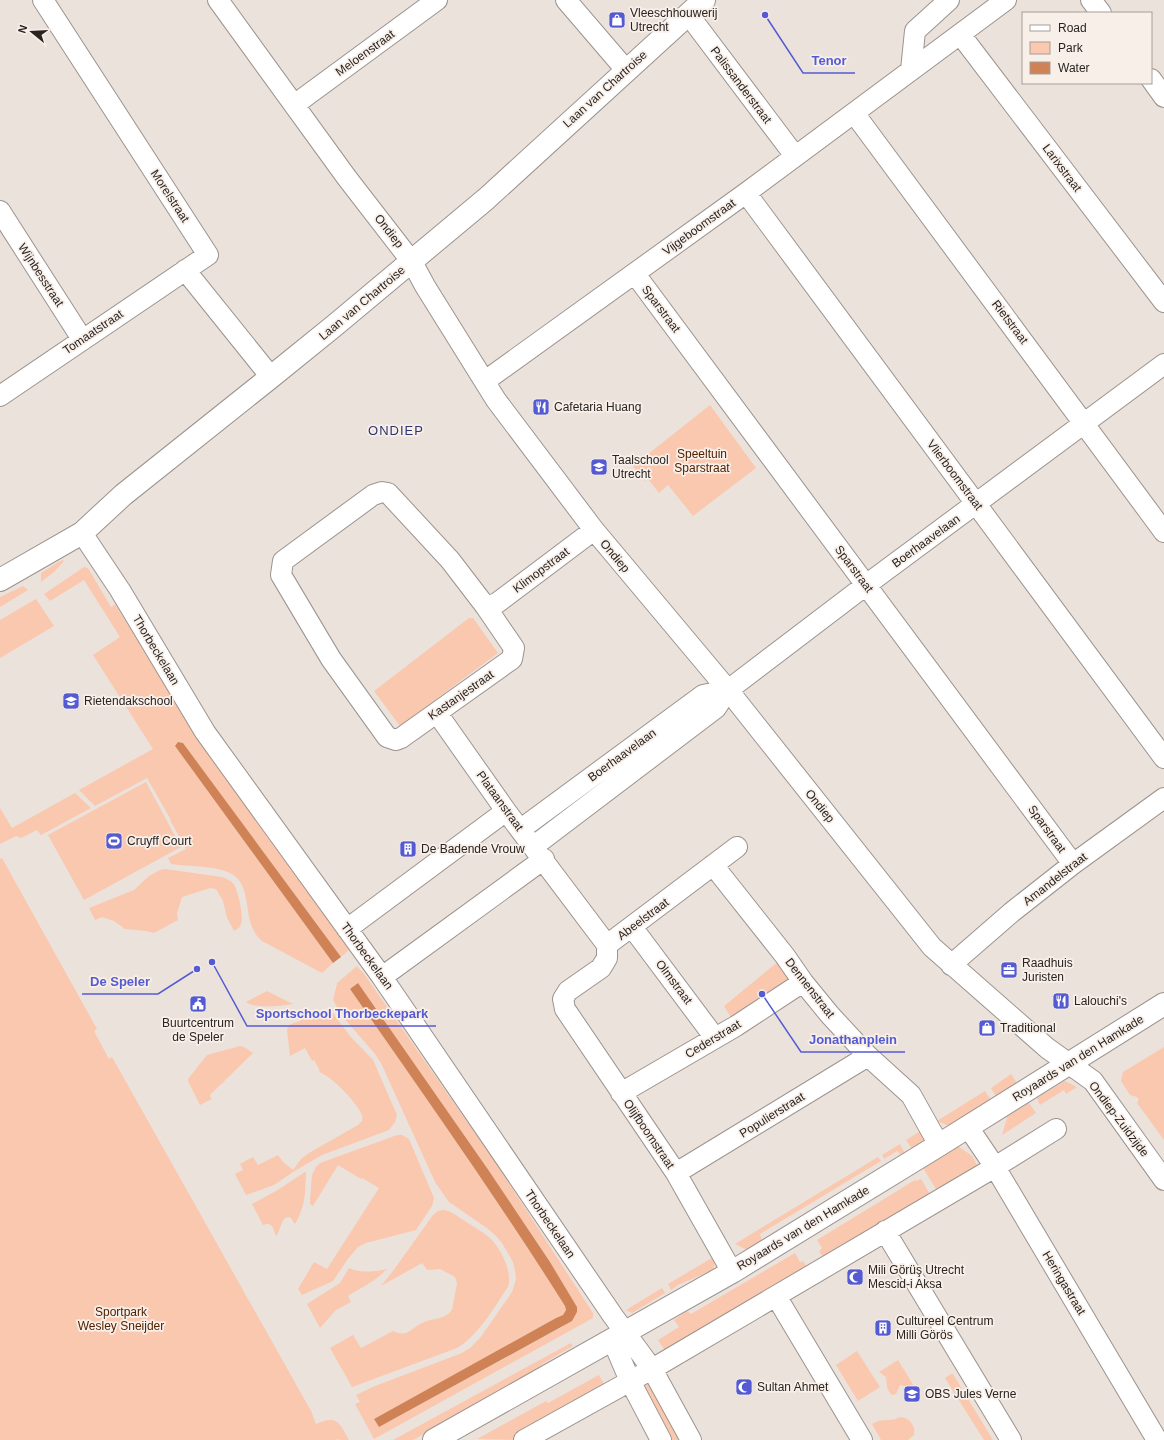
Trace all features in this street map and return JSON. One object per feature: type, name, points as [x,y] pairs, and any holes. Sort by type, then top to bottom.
[{"type":"street","name":"Morelstraat","points":[[43,0],[208,255],[186,270]]},
{"type":"street","name":"Ondiep","points":[[218,0],[346,178],[412,262],[425,286],[496,400],[594,530],[728,690],[932,947],[1047,1048],[1068,1064]]},
{"type":"street","points":[[566,0],[626,70]]},
{"type":"street","points":[[911,70],[915,31],[949,0]]},
{"type":"street","name":"Vijgeboomstraat","points":[[485,381],[746,193],[1006,0]]},
{"type":"street","points":[[1091,0],[1100,12]]},
{"type":"street","name":"Meloenstraat","points":[[294,105],[427,3]]},
{"type":"street","name":"Laan van Chartroise","points":[[0,580],[82,532],[122,495],[271,377],[412,262],[486,199],[696,7]]},
{"type":"street","name":"Palissanderstraat","points":[[696,7],[795,156]]},
{"type":"street","name":"Larixstraat","points":[[960,34],[1164,302]]},
{"type":"street","points":[[1152,81],[1164,97]]},
{"type":"street","name":"Rietstraat","points":[[854,112],[1164,532]]},
{"type":"street","name":"Vlierboomstraat","points":[[746,193],[1164,758]]},
{"type":"street","name":"Wijnbesstraat","points":[[0,211],[82,339]]},
{"type":"street","name":"Tomaatstraat","points":[[0,396],[82,339],[186,270]]},
{"type":"street","points":[[186,270],[271,377]]},
{"type":"street","name":"Sparstraat","points":[[635,274],[1073,864]]},
{"type":"street","name":"Boerhaavelaan","points":[[382,977],[716,708],[728,690],[866,585],[1164,364]]},
{"type":"street","name":"Kastanjestraat","points":[[382,492],[388,493],[450,560],[486,607],[514,648],[512,659],[437,713],[396,740],[387,737],[330,659],[281,575],[284,561],[373,495],[382,492]]},
{"type":"street","name":"Klimopstraat","points":[[486,607],[497,603],[594,530]]},
{"type":"street","name":"Thorbeckelaan","points":[[82,532],[120,590],[205,732],[382,977],[618,1336],[652,1369],[691,1440]]},
{"type":"street","name":"Boerhaavelaan","points":[[521,829],[703,695],[728,690]]},
{"type":"street","name":"Plataanstraat","points":[[437,713],[506,811],[539,852],[607,945]]},
{"type":"street","name":"Amandelstraat","points":[[951,965],[1012,912],[1073,864],[1164,798]]},
{"type":"street","points":[[347,929],[506,811]]},
{"type":"street","name":"Abeelstraat","points":[[564,999],[568,992],[601,968],[607,958],[607,945],[737,847]]},
{"type":"street","name":"Dennenstraat","points":[[713,865],[785,956],[803,982],[868,1056],[911,1095],[939,1145]]},
{"type":"street","name":"Olmstraat","points":[[632,926],[715,1038]]},
{"type":"street","name":"Cederstraat","points":[[621,1093],[715,1038],[803,982]]},
{"type":"street","name":"Olijfboomstraat","points":[[564,999],[565,1009],[676,1173],[732,1272]]},
{"type":"street","name":"Royaards van den Hamkade","points":[[434,1440],[732,1272],[939,1145],[1164,1004]]},
{"type":"street","name":"Populierstraat","points":[[676,1173],[868,1056]]},
{"type":"street","name":"Ondiep-Zuidzijde","points":[[1068,1064],[1093,1081],[1164,1180]]},
{"type":"street","name":"Heringastraat","points":[[968,1127],[994,1167],[1157,1440]]},
{"type":"street","points":[[524,1440],[630,1382],[994,1167],[1056,1128]]},
{"type":"street","points":[[885,1231],[1011,1440]]},
{"type":"street","points":[[776,1296],[862,1440]]},
{"type":"street","name":"Thorbeckelaan","points":[[618,1336],[630,1382],[661,1440]]},
{"type":"green space","name":"Speeltuin Sparstraat","points":[[710,405],[756,468],[693,516],[668,485],[659,493],[648,479],[645,481],[633,466]]},
{"type":"green space","points":[[62,560],[64,561],[54,572],[41,582],[41,573]]},
{"type":"green space","points":[[84,567],[88,568],[111,607],[115,604],[191,727],[349,950],[341,957],[183,743],[180,742],[175,746],[333,963],[322,973],[262,941],[258,937],[250,922],[244,889],[235,876],[228,872],[214,868],[171,864],[168,858],[186,849],[147,778],[95,806],[79,790],[153,749],[93,655],[120,637],[84,580],[50,601],[44,594]]},
{"type":"green space","points":[[23,586],[28,590],[0,607],[0,597]]},
{"type":"green space","points":[[36,599],[54,626],[0,658],[0,620]]},
{"type":"green space","points":[[469,618],[473,618],[498,653],[400,726],[374,691]]},
{"type":"green space","name":"Cruyff Court","points":[[146,782],[181,847],[84,900],[48,835]]},
{"type":"green space","points":[[75,793],[91,808],[41,835],[37,830],[21,838],[16,836],[0,844],[0,808],[12,828]]},
{"type":"green space","name":"Sportpark Wesley Sneijder","points":[[2,858],[97,1029],[94,1031],[109,1059],[112,1057],[311,1411],[316,1424],[323,1421],[333,1420],[340,1425],[349,1440],[0,1440],[0,859]]},
{"type":"green space","points":[[165,869],[222,877],[232,882],[237,891],[240,903],[242,920],[240,926],[234,931],[227,918],[223,901],[216,889],[210,888],[182,897],[177,913],[178,920],[154,933],[125,929],[114,921],[102,917],[95,920],[89,908],[134,890],[149,876]]},
{"type":"green space","points":[[785,956],[803,982],[736,1026],[724,1006]]},
{"type":"green space","points":[[357,966],[362,971],[493,1159],[593,1313],[593,1318],[374,1439],[355,1404],[360,1402],[356,1395],[375,1386],[462,1353],[470,1348],[480,1338],[512,1292],[516,1279],[513,1262],[497,1237],[487,1228],[449,1202],[435,1182],[381,1063],[343,1017],[333,1000],[336,984]],"holes":[[[358,983],[487,1168],[550,1262],[577,1307],[577,1312],[562,1327],[379,1427],[374,1419],[563,1315],[566,1310],[565,1306],[486,1186],[350,989]]]},
{"type":"green space","points":[[267,991],[293,1004],[255,1006],[246,1002]]},
{"type":"green space","points":[[326,1011],[332,1012],[350,1036],[373,1060],[397,1115],[395,1122],[389,1130],[322,1155],[274,1185],[246,1195],[235,1174],[243,1170],[240,1164],[253,1157],[258,1165],[278,1155],[283,1162],[293,1170],[301,1159],[309,1153],[358,1125],[362,1121],[362,1115],[355,1104],[336,1083],[318,1072],[320,1071],[314,1060],[312,1061],[305,1048],[290,1056],[287,1030],[289,1025]]},
{"type":"green space","points":[[240,1046],[253,1053],[211,1094],[210,1096],[212,1099],[200,1105],[188,1079],[207,1055]]},
{"type":"green space","points":[[1164,1047],[1164,1140],[1137,1103],[1139,1100],[1137,1097],[1130,1095],[1121,1081],[1123,1072]]},
{"type":"green space","points":[[1011,1074],[1017,1083],[996,1096],[991,1088]]},
{"type":"green space","points":[[1065,1081],[1077,1087],[1066,1094],[1064,1090],[1040,1105],[1037,1098]]},
{"type":"green space","points":[[985,1091],[991,1100],[949,1126],[937,1121]]},
{"type":"green space","points":[[1029,1103],[1036,1113],[1002,1135],[1006,1117]]},
{"type":"green space","points":[[922,1130],[925,1142],[912,1149],[906,1140]]},
{"type":"green space","points":[[397,1135],[402,1135],[409,1139],[434,1198],[432,1206],[416,1230],[366,1243],[358,1247],[333,1281],[302,1295],[298,1289],[314,1262],[327,1269],[379,1188],[338,1165],[313,1206],[310,1204],[310,1200],[312,1175],[316,1167],[320,1163]]},
{"type":"green space","points":[[900,1144],[905,1153],[901,1155],[897,1151],[884,1159],[882,1155]]},
{"type":"green space","points":[[958,1146],[972,1156],[979,1168],[939,1194],[923,1168]]},
{"type":"green space","points":[[878,1157],[881,1161],[760,1234],[762,1241],[747,1250],[735,1244]]},
{"type":"green space","points":[[305,1172],[304,1199],[299,1217],[295,1224],[290,1217],[285,1218],[276,1236],[271,1225],[263,1225],[252,1204],[276,1191]]},
{"type":"green space","points":[[921,1179],[932,1198],[850,1248],[846,1242],[829,1252],[833,1258],[826,1262],[819,1251],[822,1248],[817,1240],[915,1180]]},
{"type":"green space","points":[[443,1210],[457,1216],[485,1234],[495,1243],[507,1268],[509,1275],[508,1287],[492,1312],[479,1328],[472,1336],[457,1348],[352,1387],[330,1348],[353,1335],[361,1348],[393,1331],[406,1333],[426,1321],[446,1316],[452,1310],[457,1283],[455,1277],[440,1269],[427,1270],[422,1263],[381,1286],[433,1215],[438,1211]]},
{"type":"green space","points":[[795,1253],[800,1262],[803,1261],[810,1272],[669,1357],[658,1340],[679,1327],[674,1320],[687,1311],[691,1314]]},
{"type":"green space","points":[[717,1255],[713,1270],[678,1285],[671,1290],[668,1284]]},
{"type":"green space","points":[[349,1268],[368,1272],[387,1269],[374,1280],[348,1296],[351,1302],[336,1310],[320,1328],[307,1304],[340,1283]]},
{"type":"green space","points":[[662,1288],[665,1293],[632,1313],[626,1310]]},
{"type":"green space","points":[[571,1343],[573,1346],[544,1363],[530,1375],[413,1440],[393,1440]]},
{"type":"green space","points":[[857,1351],[880,1387],[858,1401],[836,1365]]},
{"type":"green space","points":[[898,1360],[914,1386],[910,1387],[900,1385],[896,1394],[892,1395],[888,1389],[886,1377],[879,1372]]},
{"type":"green space","points":[[652,1369],[691,1440],[661,1440],[631,1381]]},
{"type":"green space","points":[[953,1374],[993,1440],[984,1440],[945,1378]]},
{"type":"green space","points":[[599,1375],[608,1391],[519,1440],[477,1439],[546,1401],[548,1403]]},
{"type":"green space","points":[[900,1417],[907,1419],[912,1423],[914,1435],[908,1440],[881,1440],[872,1424],[879,1421],[893,1420]]},
{"type":"water","points":[[178,742],[183,743],[341,957],[333,963],[175,746]]},
{"type":"water","points":[[358,983],[487,1168],[550,1262],[577,1307],[577,1312],[572,1321],[379,1427],[374,1419],[563,1315],[566,1310],[565,1306],[486,1186],[350,989]]},
{"type":"place","name":"Tenor","points":[[765,15]]},
{"type":"place","name":"Vleeschhouwerij Utrecht","points":[[617,20]]},
{"type":"place","name":"Cafetaria Huang","points":[[541,407]]},
{"type":"place","name":"Taalschool Utrecht","points":[[599,467]]},
{"type":"place","name":"Rietendakschool","points":[[71,701]]},
{"type":"place","name":"Cruyff Court","points":[[114,841]]},
{"type":"place","name":"De Badende Vrouw","points":[[408,849]]},
{"type":"place","name":"Sportschool Thorbeckepark","points":[[212,962]]},
{"type":"place","name":"De Speler","points":[[197,969]]},
{"type":"place","name":"Raadhuis Juristen","points":[[1009,970]]},
{"type":"place","name":"Jonathanplein","points":[[762,994]]},
{"type":"place","name":"Lalouchi's","points":[[1061,1001]]},
{"type":"place","name":"Buurtcentrum de Speler","points":[[198,1004]]},
{"type":"place","name":"Traditional","points":[[987,1028]]},
{"type":"place","name":"Mili Görüş Utrecht Mescid-i Aksa","points":[[855,1277]]},
{"type":"place","name":"Cultureel Centrum Milli Görös","points":[[883,1328]]},
{"type":"place","name":"Sultan Ahmet","points":[[744,1387]]},
{"type":"place","name":"OBS Jules Verne","points":[[912,1394]]},
{"type":"district","name":"ONDIEP","points":[[396,430]]}]
